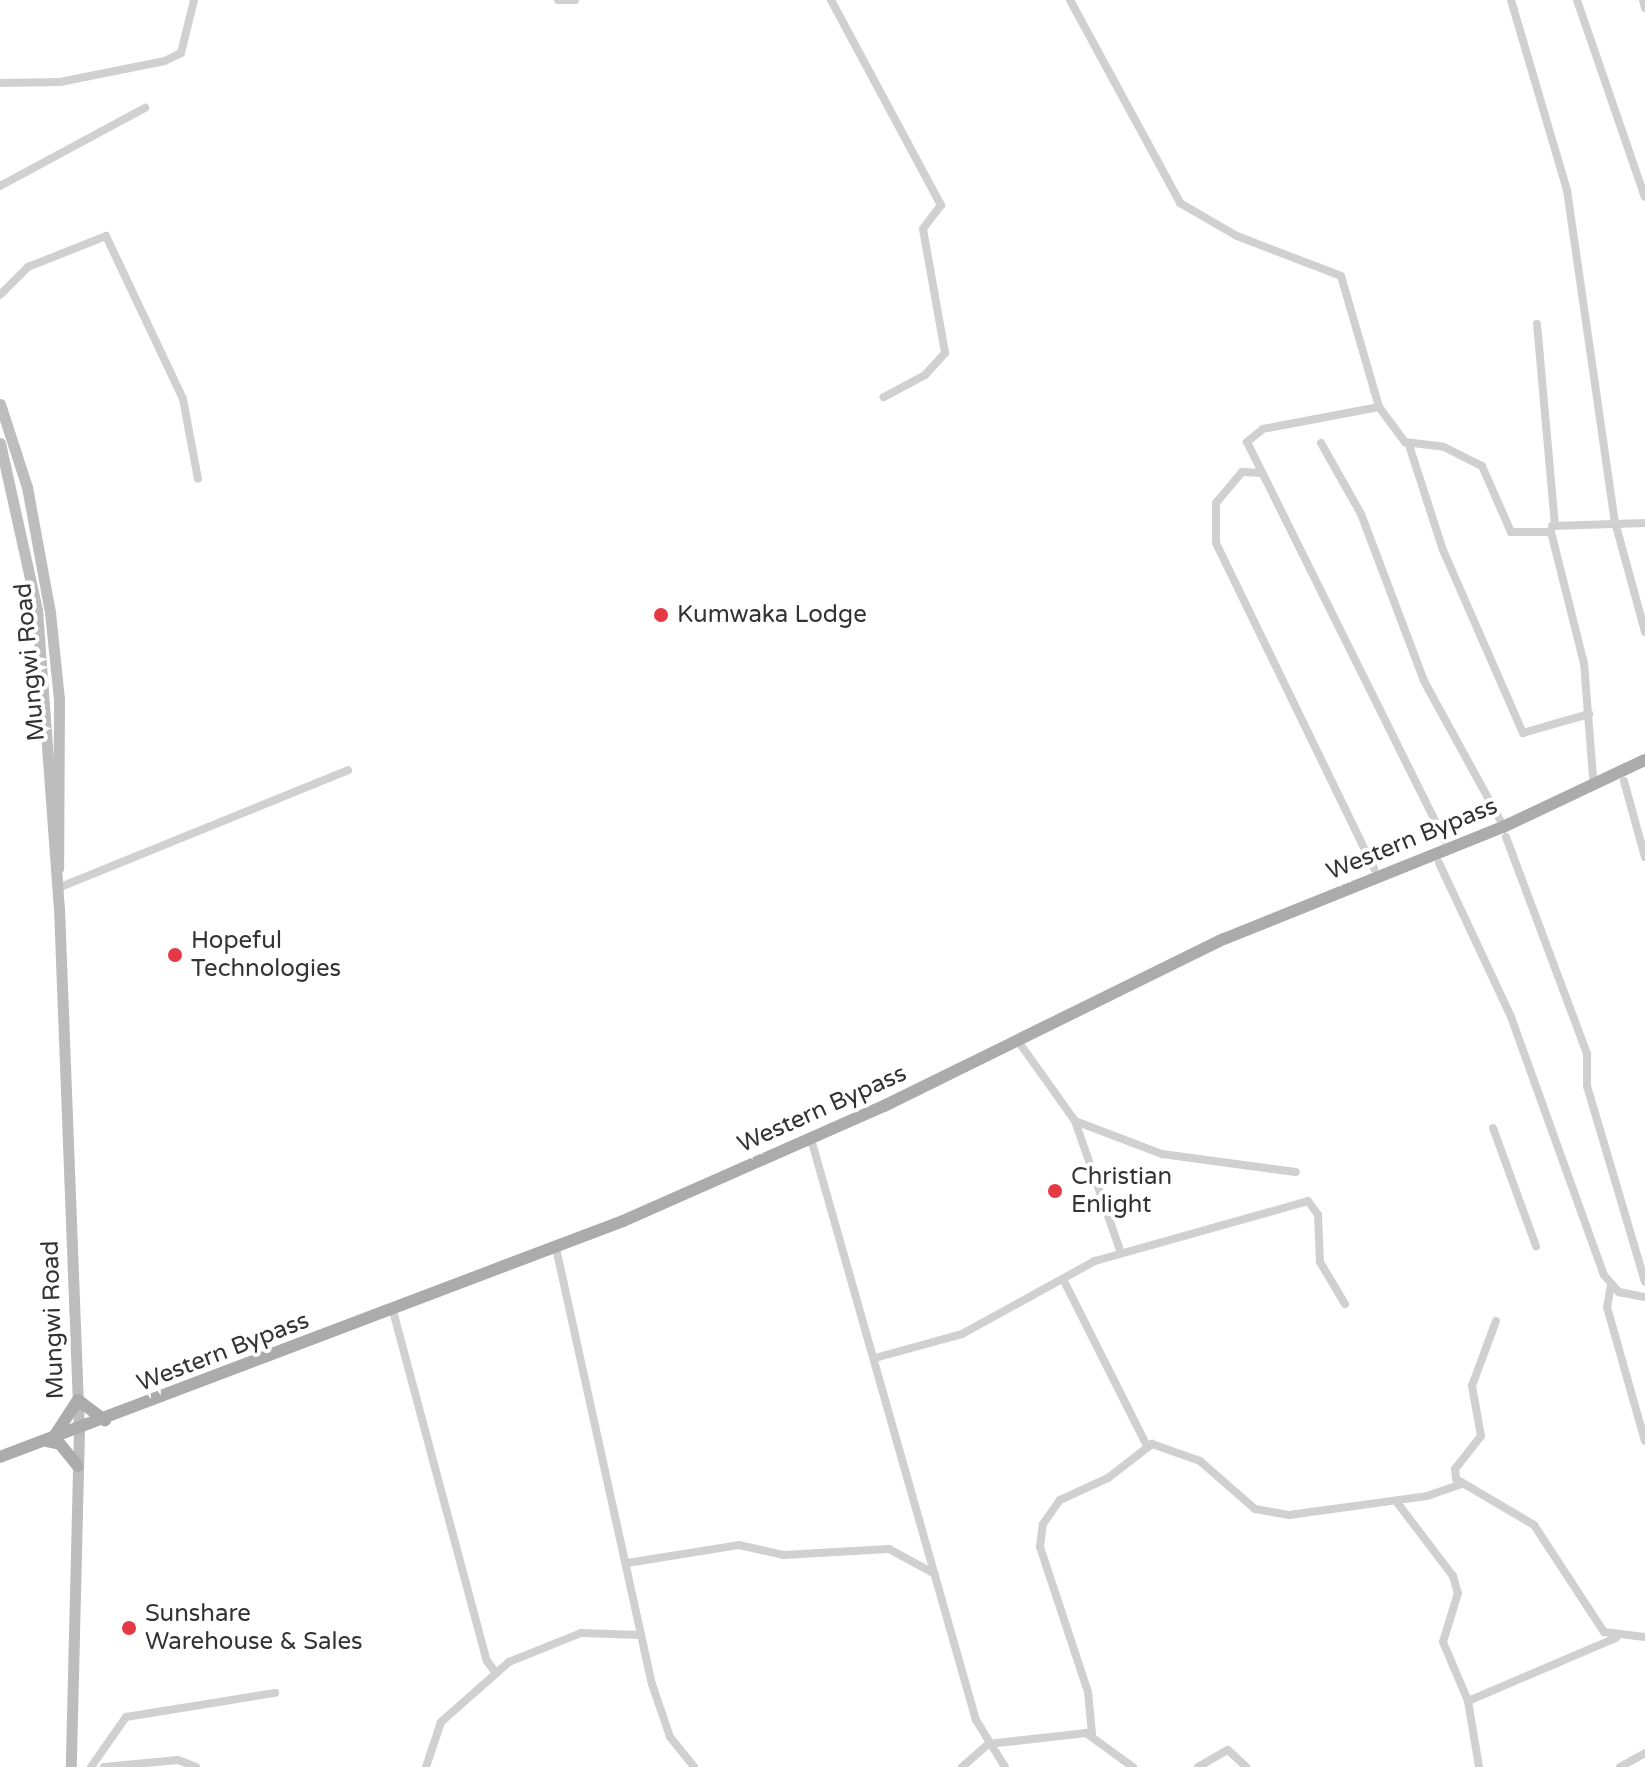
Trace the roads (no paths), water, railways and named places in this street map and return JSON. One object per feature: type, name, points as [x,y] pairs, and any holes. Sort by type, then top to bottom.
[{"type":"main road","name":"Mungwi Road","points":[[0,404],[27,487],[50,612],[59,699],[57,872]]},
{"type":"main road","name":"Mungwi Road","points":[[0,443],[37,610],[58,888],[79,1430],[71,1767]]},
{"type":"main road","name":"Western Bypass","points":[[0,1457],[79,1430],[556,1248],[811,1139],[1224,939],[1490,833],[1645,760]]},
{"type":"main road","points":[[46,1441],[67,1424],[78,1400],[105,1420]]},
{"type":"main road","points":[[46,1441],[60,1444],[78,1466]]},
{"type":"street","points":[[0,83],[60,82],[165,61],[181,53],[194,0]]},
{"type":"street","points":[[558,0],[575,0]]},
{"type":"street","points":[[831,0],[941,205],[923,229],[945,353],[925,375],[884,397]]},
{"type":"street","points":[[1070,0],[1180,203],[1237,236],[1341,276],[1379,407],[1409,445],[1443,550],[1523,733],[1589,714]]},
{"type":"street","points":[[1511,0],[1567,190],[1615,522],[1645,632]]},
{"type":"street","points":[[1577,0],[1645,197]]},
{"type":"street","points":[[1643,0],[1645,8]]},
{"type":"street","points":[[0,186],[145,108]]},
{"type":"street","points":[[0,295],[28,267],[106,236],[183,399],[198,479]]},
{"type":"street","points":[[1537,324],[1551,526],[1584,663],[1593,777]]},
{"type":"street","points":[[1379,407],[1251,435],[1247,442],[1445,841]]},
{"type":"street","points":[[1321,443],[1361,514],[1424,681],[1500,820]]},
{"type":"street","points":[[1409,445],[1444,447],[1482,466],[1511,532],[1551,526],[1645,523]]},
{"type":"street","points":[[1262,473],[1242,472],[1216,503],[1216,543],[1374,869]]},
{"type":"street","points":[[58,888],[348,770]]},
{"type":"street","points":[[1624,781],[1645,857]]},
{"type":"street","points":[[1506,837],[1587,1054],[1587,1086],[1645,1282]]},
{"type":"street","points":[[1439,863],[1511,1017],[1611,1285],[1607,1307],[1645,1441]]},
{"type":"street","points":[[1018,1041],[1075,1121],[1121,1253]]},
{"type":"street","points":[[1075,1121],[1162,1154],[1296,1172]]},
{"type":"street","points":[[1493,1128],[1536,1246]]},
{"type":"street","points":[[811,1139],[988,1744],[1005,1767]]},
{"type":"street","points":[[875,1358],[962,1334],[1063,1279],[1121,1253],[1308,1201],[1318,1215],[1320,1262],[1345,1304]]},
{"type":"street","points":[[556,1248],[641,1635],[665,1725],[694,1767]]},
{"type":"street","points":[[1063,1279],[1146,1444],[1200,1461],[1262,1511],[1289,1515],[1396,1501],[1461,1484]]},
{"type":"street","points":[[1611,1285],[1645,1297]]},
{"type":"street","points":[[393,1311],[487,1661],[496,1673]]},
{"type":"street","points":[[1496,1321],[1472,1386],[1481,1436],[1455,1469],[1461,1484],[1534,1525],[1595,1622],[1616,1638]]},
{"type":"street","points":[[1092,1734],[1088,1692],[1039,1537],[1060,1500],[1108,1478],[1146,1444]]},
{"type":"street","points":[[1396,1501],[1453,1576],[1458,1593],[1443,1642],[1468,1701],[1479,1767]]},
{"type":"street","points":[[627,1563],[739,1545],[783,1555],[889,1549],[936,1574]]},
{"type":"street","points":[[426,1767],[441,1722],[496,1673],[581,1633],[641,1635]]},
{"type":"street","points":[[1468,1701],[1616,1638],[1645,1637]]},
{"type":"street","points":[[91,1767],[126,1717],[275,1693]]},
{"type":"street","points":[[962,1767],[988,1744],[1092,1734],[1133,1767]]},
{"type":"street","points":[[1198,1767],[1228,1750],[1246,1767]]},
{"type":"street","points":[[1620,1767],[1645,1753]]},
{"type":"street","points":[[104,1767],[178,1760],[196,1767]]},
{"type":"place","name":"Kumwaka Lodge","points":[[661,615]]},
{"type":"place","name":"Hopeful Technologies","points":[[175,955]]},
{"type":"place","name":"Christian Enlight","points":[[1055,1191]]},
{"type":"place","name":"Sunshare Warehouse & Sales","points":[[129,1628]]}]
